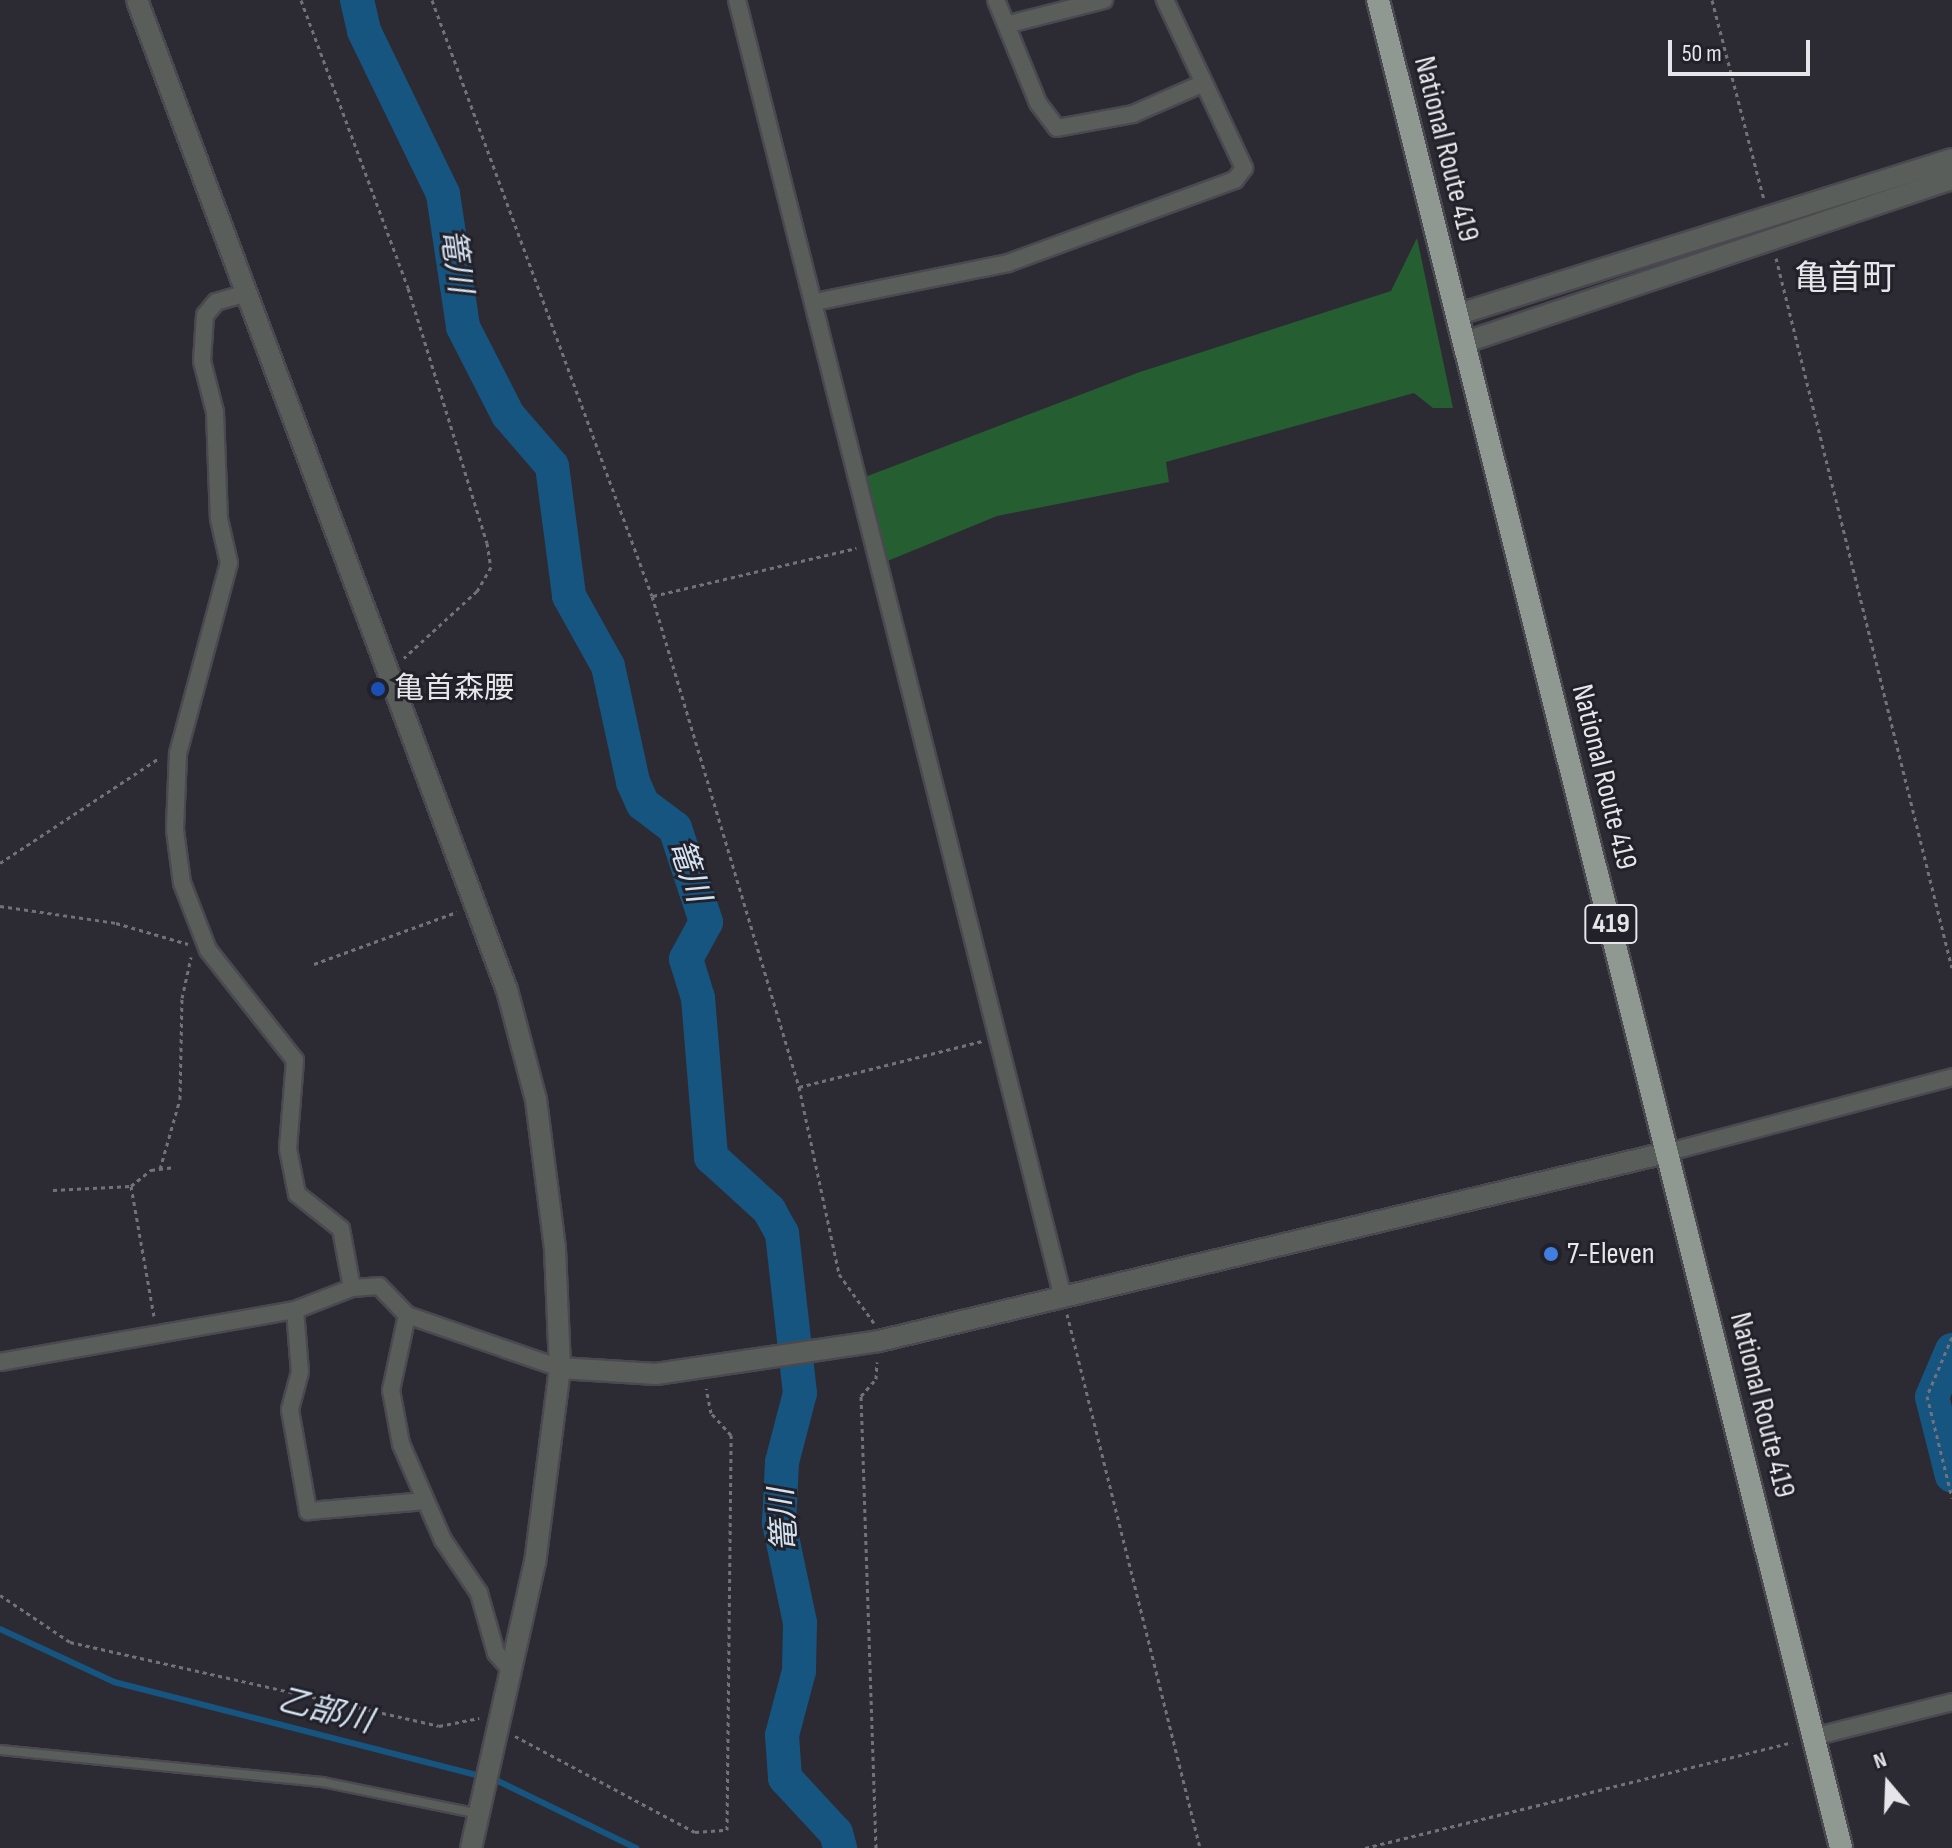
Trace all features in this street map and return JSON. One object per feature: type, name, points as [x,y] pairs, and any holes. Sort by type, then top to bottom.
[{"type":"highway","name":"National Route 419","points":[[1378,0],[1841,1848]]},
{"type":"street","points":[[137,0],[476,905],[536,1100],[555,1249],[560,1368],[535,1562],[481,1784],[471,1848]]},
{"type":"street","points":[[996,0],[1009,24],[1038,103],[1057,128],[1133,114],[1204,83]]},
{"type":"street","points":[[1009,24],[1104,0]]},
{"type":"street","points":[[815,302],[1008,263],[1235,180],[1244,168],[1165,0]]},
{"type":"street","points":[[740,1],[1063,1298]]},
{"type":"street","points":[[1456,315],[1952,159]]},
{"type":"street","points":[[1463,343],[1771,237],[1952,179]]},
{"type":"street","points":[[247,293],[216,302],[205,315],[202,361],[215,412],[219,519],[229,563],[178,754],[173,793],[182,883],[208,950],[295,1060],[288,1149],[297,1194],[341,1229],[352,1288]]},
{"type":"street","points":[[0,1362],[295,1310],[352,1288],[379,1286],[407,1315],[560,1368],[703,1370],[733,1362],[879,1341],[1063,1298],[1669,1152],[1952,1077]]},
{"type":"street","points":[[295,1310],[300,1372],[290,1410],[308,1511],[424,1501]]},
{"type":"street","points":[[407,1315],[391,1390],[401,1444],[424,1501],[479,1593],[496,1653],[508,1667]]},
{"type":"street","points":[[1813,1737],[1952,1702]]},
{"type":"lane","points":[[0,1750],[322,1782],[475,1813]]},
{"type":"path","points":[[301,0],[408,288],[491,567],[450,619],[389,671]]},
{"type":"path","points":[[432,0],[652,596],[799,1087],[839,1274],[870,1308],[879,1341],[876,1379],[861,1396],[876,1848]]},
{"type":"path","points":[[1712,0],[1768,215]]},
{"type":"path","points":[[1771,237],[1952,968]]},
{"type":"path","points":[[652,596],[875,544]]},
{"type":"path","points":[[0,863],[22,855],[127,773],[178,754]]},
{"type":"path","points":[[314,964],[476,905]]},
{"type":"path","points":[[0,906],[116,923],[197,947],[182,998],[180,1099],[160,1169]]},
{"type":"path","points":[[799,1087],[998,1037]]},
{"type":"path","points":[[53,1190],[131,1186],[160,1169],[175,1167]]},
{"type":"path","points":[[131,1186],[157,1333]]},
{"type":"path","points":[[1063,1298],[1200,1848]]},
{"type":"path","points":[[1952,1337],[1927,1396],[1952,1498]]},
{"type":"path","points":[[0,1595],[70,1642],[439,1726],[494,1726],[695,1832],[727,1830],[731,1435],[711,1413],[703,1370]]},
{"type":"path","points":[[1365,1848],[1813,1737]]},
{"type":"green space","points":[[1417,238],[1453,408],[1433,408],[1414,393],[1166,462],[1169,482],[997,516],[885,562],[865,477],[1140,372],[1391,291]]},
{"type":"waterway","name":"篭川","points":[[357,0],[364,31],[443,194],[463,327],[508,415],[552,466],[569,596],[608,666],[633,782],[643,804],[675,828],[706,922],[686,959],[698,998],[711,1157],[769,1210],[782,1233],[800,1393],[782,1462],[779,1523],[800,1623],[799,1671],[782,1735],[785,1778],[836,1833],[840,1848]]},
{"type":"waterway","points":[[1952,1350],[1932,1397],[1952,1476]]},
{"type":"waterway","name":"乙部川","points":[[0,1629],[114,1682],[496,1780],[636,1848]]},
{"type":"place","name":"亀首森腰","points":[[378,689]]},
{"type":"place","name":"7-Eleven","points":[[1551,1254]]},
{"type":"district","name":"亀首町","points":[[1845,279]]}]
